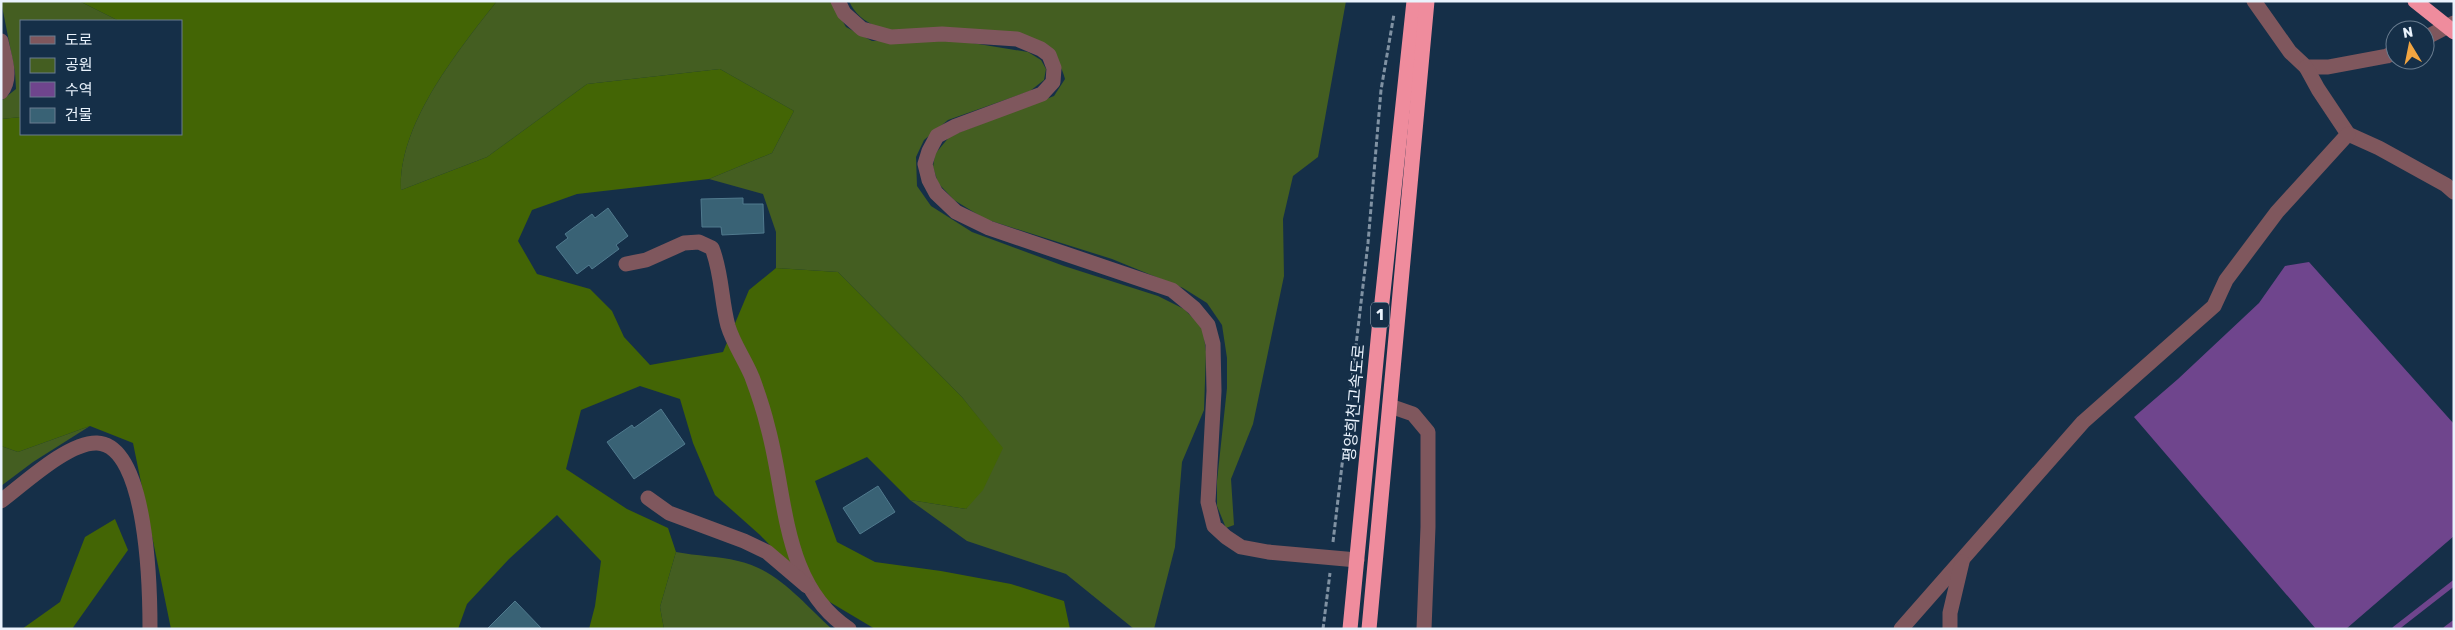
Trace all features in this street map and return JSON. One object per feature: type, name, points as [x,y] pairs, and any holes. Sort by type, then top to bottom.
[{"type":"highway","name":"평양희천고속도로","points":[[1350,629],[1414,1]]},
{"type":"highway","name":"1","points":[[1369,629],[1427,1]]},
{"type":"highway","points":[[2415,1],[2452,27]]},
{"type":"street","points":[[838,1],[844,13],[862,29],[891,37],[942,34],[1017,39],[1041,48],[1050,55],[1054,68],[1053,82],[1042,94],[956,126],[937,136],[929,150],[925,164],[936,193],[956,212],[989,228],[1172,290],[1194,308],[1208,325],[1213,344],[1214,391],[1208,502],[1214,526],[1241,547],[1268,552],[1357,560]]},
{"type":"street","points":[[2254,1],[2290,52],[2306,67],[2318,89],[2348,134],[2379,148],[2454,192]]},
{"type":"street","points":[[2435,34],[2452,27]]},
{"type":"street","points":[[1,40],[8,76],[6,86],[1,92]]},
{"type":"street","points":[[2306,67],[2328,67],[2385,56]]},
{"type":"street","points":[[1901,629],[2083,422],[2214,306],[2226,280],[2277,212],[2348,134]]},
{"type":"street","points":[[626,264],[646,260],[684,243],[699,242],[712,248],[716,260],[728,327],[752,378],[768,428],[791,543],[810,588]]},
{"type":"street","points":[[1390,406],[1413,414],[1428,432],[1428,527],[1424,629]]},
{"type":"street","points":[[1,501],[72,451],[97,443],[112,446],[124,459],[136,494],[146,542],[150,629]]},
{"type":"street","points":[[648,498],[668,513],[744,541],[767,552],[810,588],[828,612],[849,629]]},
{"type":"street","points":[[1950,629],[1950,613],[1963,558]]},
{"type":"path","points":[[1333,544],[1368,243],[1381,90],[1395,11]]},
{"type":"path","points":[[1323,629],[1331,564]]},
{"type":"green space","points":[[1,1],[79,1],[117,20],[20,20],[20,117],[1,119],[1,101],[16,89],[15,72]]},
{"type":"green space","points":[[79,1],[497,1],[449,65],[420,114],[409,140],[403,165],[401,190],[487,157],[587,84],[720,69],[794,111],[772,153],[709,179],[577,194],[532,210],[518,241],[537,274],[590,289],[612,311],[624,337],[650,365],[723,352],[749,290],[776,268],[838,272],[962,397],[1003,448],[983,490],[966,509],[910,500],[867,457],[815,481],[837,542],[875,562],[941,571],[1011,584],[1064,601],[1070,629],[875,629],[818,595],[760,535],[715,495],[693,443],[680,399],[640,386],[581,410],[566,469],[627,509],[668,528],[676,552],[660,607],[664,629],[589,629],[595,606],[601,561],[557,515],[509,559],[467,604],[458,629],[171,629],[133,443],[90,426],[18,452],[1,446],[1,119],[20,117],[20,135],[182,135],[182,20],[117,20]]},
{"type":"green space","points":[[497,1],[831,1],[846,27],[872,41],[954,40],[1028,52],[1041,60],[1046,69],[1044,80],[1030,91],[948,120],[924,140],[916,157],[917,186],[931,206],[972,232],[1064,266],[1158,296],[1184,309],[1203,328],[1206,352],[1204,410],[1182,462],[1175,547],[1154,629],[1134,629],[1066,574],[967,541],[910,500],[966,509],[1002,448],[962,397],[838,272],[776,268],[776,232],[763,194],[709,179],[772,153],[794,111],[720,69],[587,84],[487,157],[401,190],[403,165],[409,140],[420,114],[449,65]]},
{"type":"green space","points":[[849,1],[1346,1],[1318,157],[1293,176],[1283,219],[1284,276],[1253,424],[1231,479],[1234,525],[1226,528],[1217,506],[1217,481],[1227,388],[1227,358],[1222,325],[1207,303],[1183,288],[1112,259],[985,219],[954,200],[938,183],[933,167],[935,154],[950,136],[1054,96],[1065,79],[1052,56],[1028,43],[997,38],[926,36],[893,32],[866,21]]},
{"type":"green space","points":[[90,426],[33,462],[1,486],[1,446],[18,452]]},
{"type":"green space","points":[[115,519],[128,550],[72,629],[22,629],[60,602],[85,537]]},
{"type":"green space","points":[[676,552],[730,559],[765,571],[789,589],[832,629],[664,629],[660,607]]},
{"type":"water","points":[[2309,262],[2454,424],[2454,536],[2346,629],[2316,629],[2134,417],[2178,379],[2259,303],[2285,266]]},
{"type":"building","points":[[743,198],[743,204],[763,204],[764,233],[722,235],[721,227],[702,227],[701,199]]},
{"type":"building","points":[[608,208],[628,236],[616,245],[619,249],[592,269],[589,265],[577,274],[556,247],[568,238],[565,234],[592,214],[595,218]]},
{"type":"building","points":[[661,409],[685,444],[634,479],[607,442],[632,425],[634,428]]},
{"type":"building","points":[[878,486],[895,512],[860,534],[843,508]]},
{"type":"building","points":[[515,601],[542,629],[487,629]]},
{"type":"waterway","points":[[2395,629],[2454,583]]},
{"type":"waterway","points":[[2446,629],[2454,623]]}]
